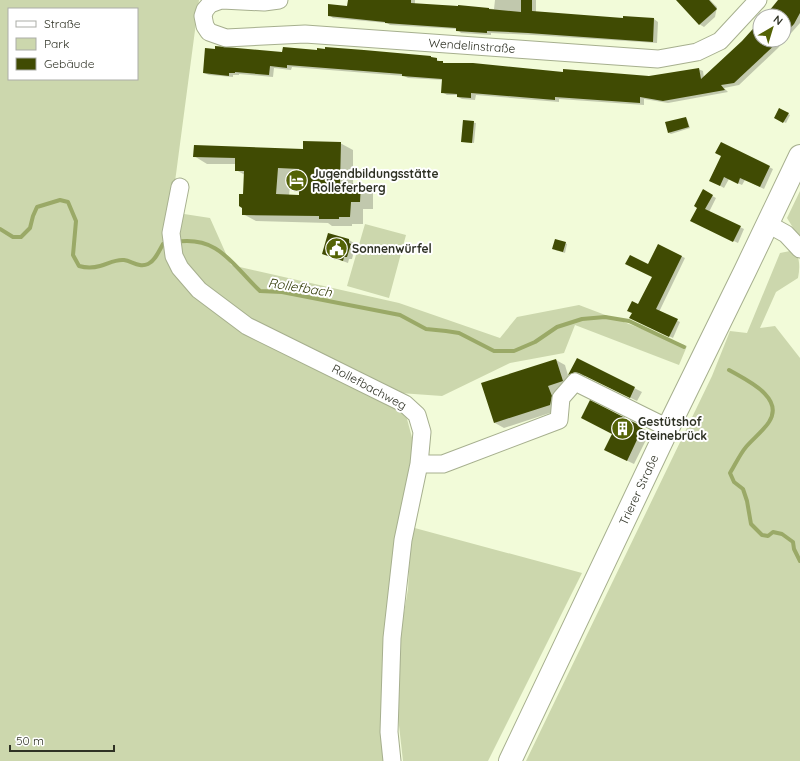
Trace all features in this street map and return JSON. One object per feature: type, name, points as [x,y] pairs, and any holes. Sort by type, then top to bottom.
[{"type":"main road","name":"Trierer Straße","points":[[510,761],[668,428],[800,156]]},
{"type":"street","name":"Wendelinstraße","points":[[279,0],[264,2],[221,0],[210,4],[205,10],[203,16],[205,26],[209,32],[226,38],[305,34],[658,59],[697,52],[720,41],[758,0]]},
{"type":"street","name":"Rollefbachweg","points":[[180,187],[171,233],[174,256],[180,268],[199,290],[246,326],[405,404],[417,414],[422,432],[419,464],[403,540],[392,638],[389,732],[392,761]]},
{"type":"street","points":[[768,224],[786,234],[800,249]]},
{"type":"street","points":[[419,464],[443,464],[559,420],[560,398],[575,382],[668,428]]},
{"type":"green space","points":[[0,0],[199,0],[171,212],[210,218],[231,265],[399,303],[500,338],[517,317],[579,305],[687,346],[679,365],[575,325],[564,353],[510,363],[442,396],[400,393],[414,445],[387,761],[0,761]]},
{"type":"green space","points":[[800,191],[800,239],[787,218]]},
{"type":"green space","points":[[365,224],[406,235],[389,298],[347,286]]},
{"type":"green space","points":[[795,250],[799,264],[798,278],[776,292],[760,328],[775,326],[800,358],[800,761],[526,761],[712,376],[730,331],[747,333],[780,253]]},
{"type":"green space","points":[[411,527],[582,573],[488,761],[403,761],[396,699],[397,654],[408,589]]},
{"type":"building","points":[[348,0],[411,0],[411,3],[458,5],[521,12],[521,0],[532,0],[532,11],[623,18],[623,16],[654,18],[653,42],[528,33],[456,31],[456,28],[385,23],[328,16],[328,4],[347,6]]},
{"type":"building","points":[[676,0],[709,0],[717,9],[699,25]]},
{"type":"building","points":[[778,0],[800,0],[800,13],[792,26],[792,8],[772,8]]},
{"type":"building","points":[[752,30],[752,48],[771,48],[734,83],[721,85],[725,90],[663,101],[640,97],[640,103],[555,97],[555,100],[471,93],[471,98],[457,97],[457,94],[441,93],[442,79],[402,76],[402,74],[287,65],[287,68],[270,66],[269,75],[235,72],[229,73],[229,76],[203,73],[205,48],[215,49],[215,46],[282,52],[283,47],[317,50],[317,48],[325,49],[325,47],[431,56],[437,58],[437,61],[443,61],[443,63],[473,63],[563,72],[563,69],[649,76],[699,68],[701,79]]},
{"type":"building","points":[[779,108],[789,113],[783,123],[774,118]]},
{"type":"building","points":[[686,117],[689,127],[668,133],[665,122]]},
{"type":"building","points":[[463,120],[474,121],[472,143],[461,142]]},
{"type":"building","points":[[303,141],[341,142],[340,183],[361,184],[360,202],[351,202],[350,217],[339,217],[339,219],[319,219],[319,216],[242,215],[242,208],[239,206],[239,194],[243,194],[244,171],[235,171],[235,158],[193,157],[194,145],[303,149]],"holes":[[[278,168],[299,169],[299,195],[276,194]]]},
{"type":"building","points":[[721,142],[770,166],[760,187],[740,178],[738,184],[724,177],[720,186],[709,181],[721,156],[715,153]]},
{"type":"building","points":[[703,189],[713,195],[705,209],[741,226],[733,242],[690,221],[697,208],[694,206]]},
{"type":"building","name":"Sonnenwürfel","points":[[328,233],[349,239],[349,243],[351,244],[347,257],[344,257],[343,261],[322,254]]},
{"type":"building","points":[[555,239],[566,242],[563,252],[552,249]]},
{"type":"building","points":[[658,244],[682,256],[656,309],[678,319],[669,337],[629,318],[632,313],[627,311],[632,301],[638,304],[652,277],[625,264],[630,255],[648,264]]},
{"type":"building","points":[[577,358],[635,387],[630,398],[579,373],[575,372],[568,375]]},
{"type":"building","points":[[556,359],[563,381],[548,386],[552,396],[550,405],[494,423],[481,383]]},
{"type":"building","name":"Gestütshof Steinebrück","points":[[590,400],[643,427],[627,461],[604,450],[612,434],[581,418]]},
{"type":"waterway","name":"Rollefbach","points":[[0,229],[13,237],[21,237],[30,228],[37,207],[60,200],[68,202],[76,221],[73,255],[79,266],[95,267],[121,260],[139,265],[145,265],[153,261],[163,244],[169,243]]},
{"type":"waterway","name":"Rollefbach","points":[[175,242],[190,241],[203,243],[214,248],[224,254],[260,291],[282,292],[400,315],[426,329],[459,333],[494,351],[514,351],[535,342],[557,327],[582,319],[605,317],[629,321],[684,347]]},
{"type":"waterway","points":[[729,370],[761,390],[768,397],[772,405],[773,413],[767,425],[744,450],[730,473],[734,482],[743,489],[747,501],[751,524],[762,535],[768,536],[773,532],[782,534],[793,542],[794,549],[800,561]]},
{"type":"place","name":"Jugendbildungsstätte Rolleferberg","points":[[296,181]]},
{"type":"place","name":"Sonnenwürfel","points":[[336,249]]},
{"type":"place","name":"Gestütshof Steinebrück","points":[[622,429]]}]
